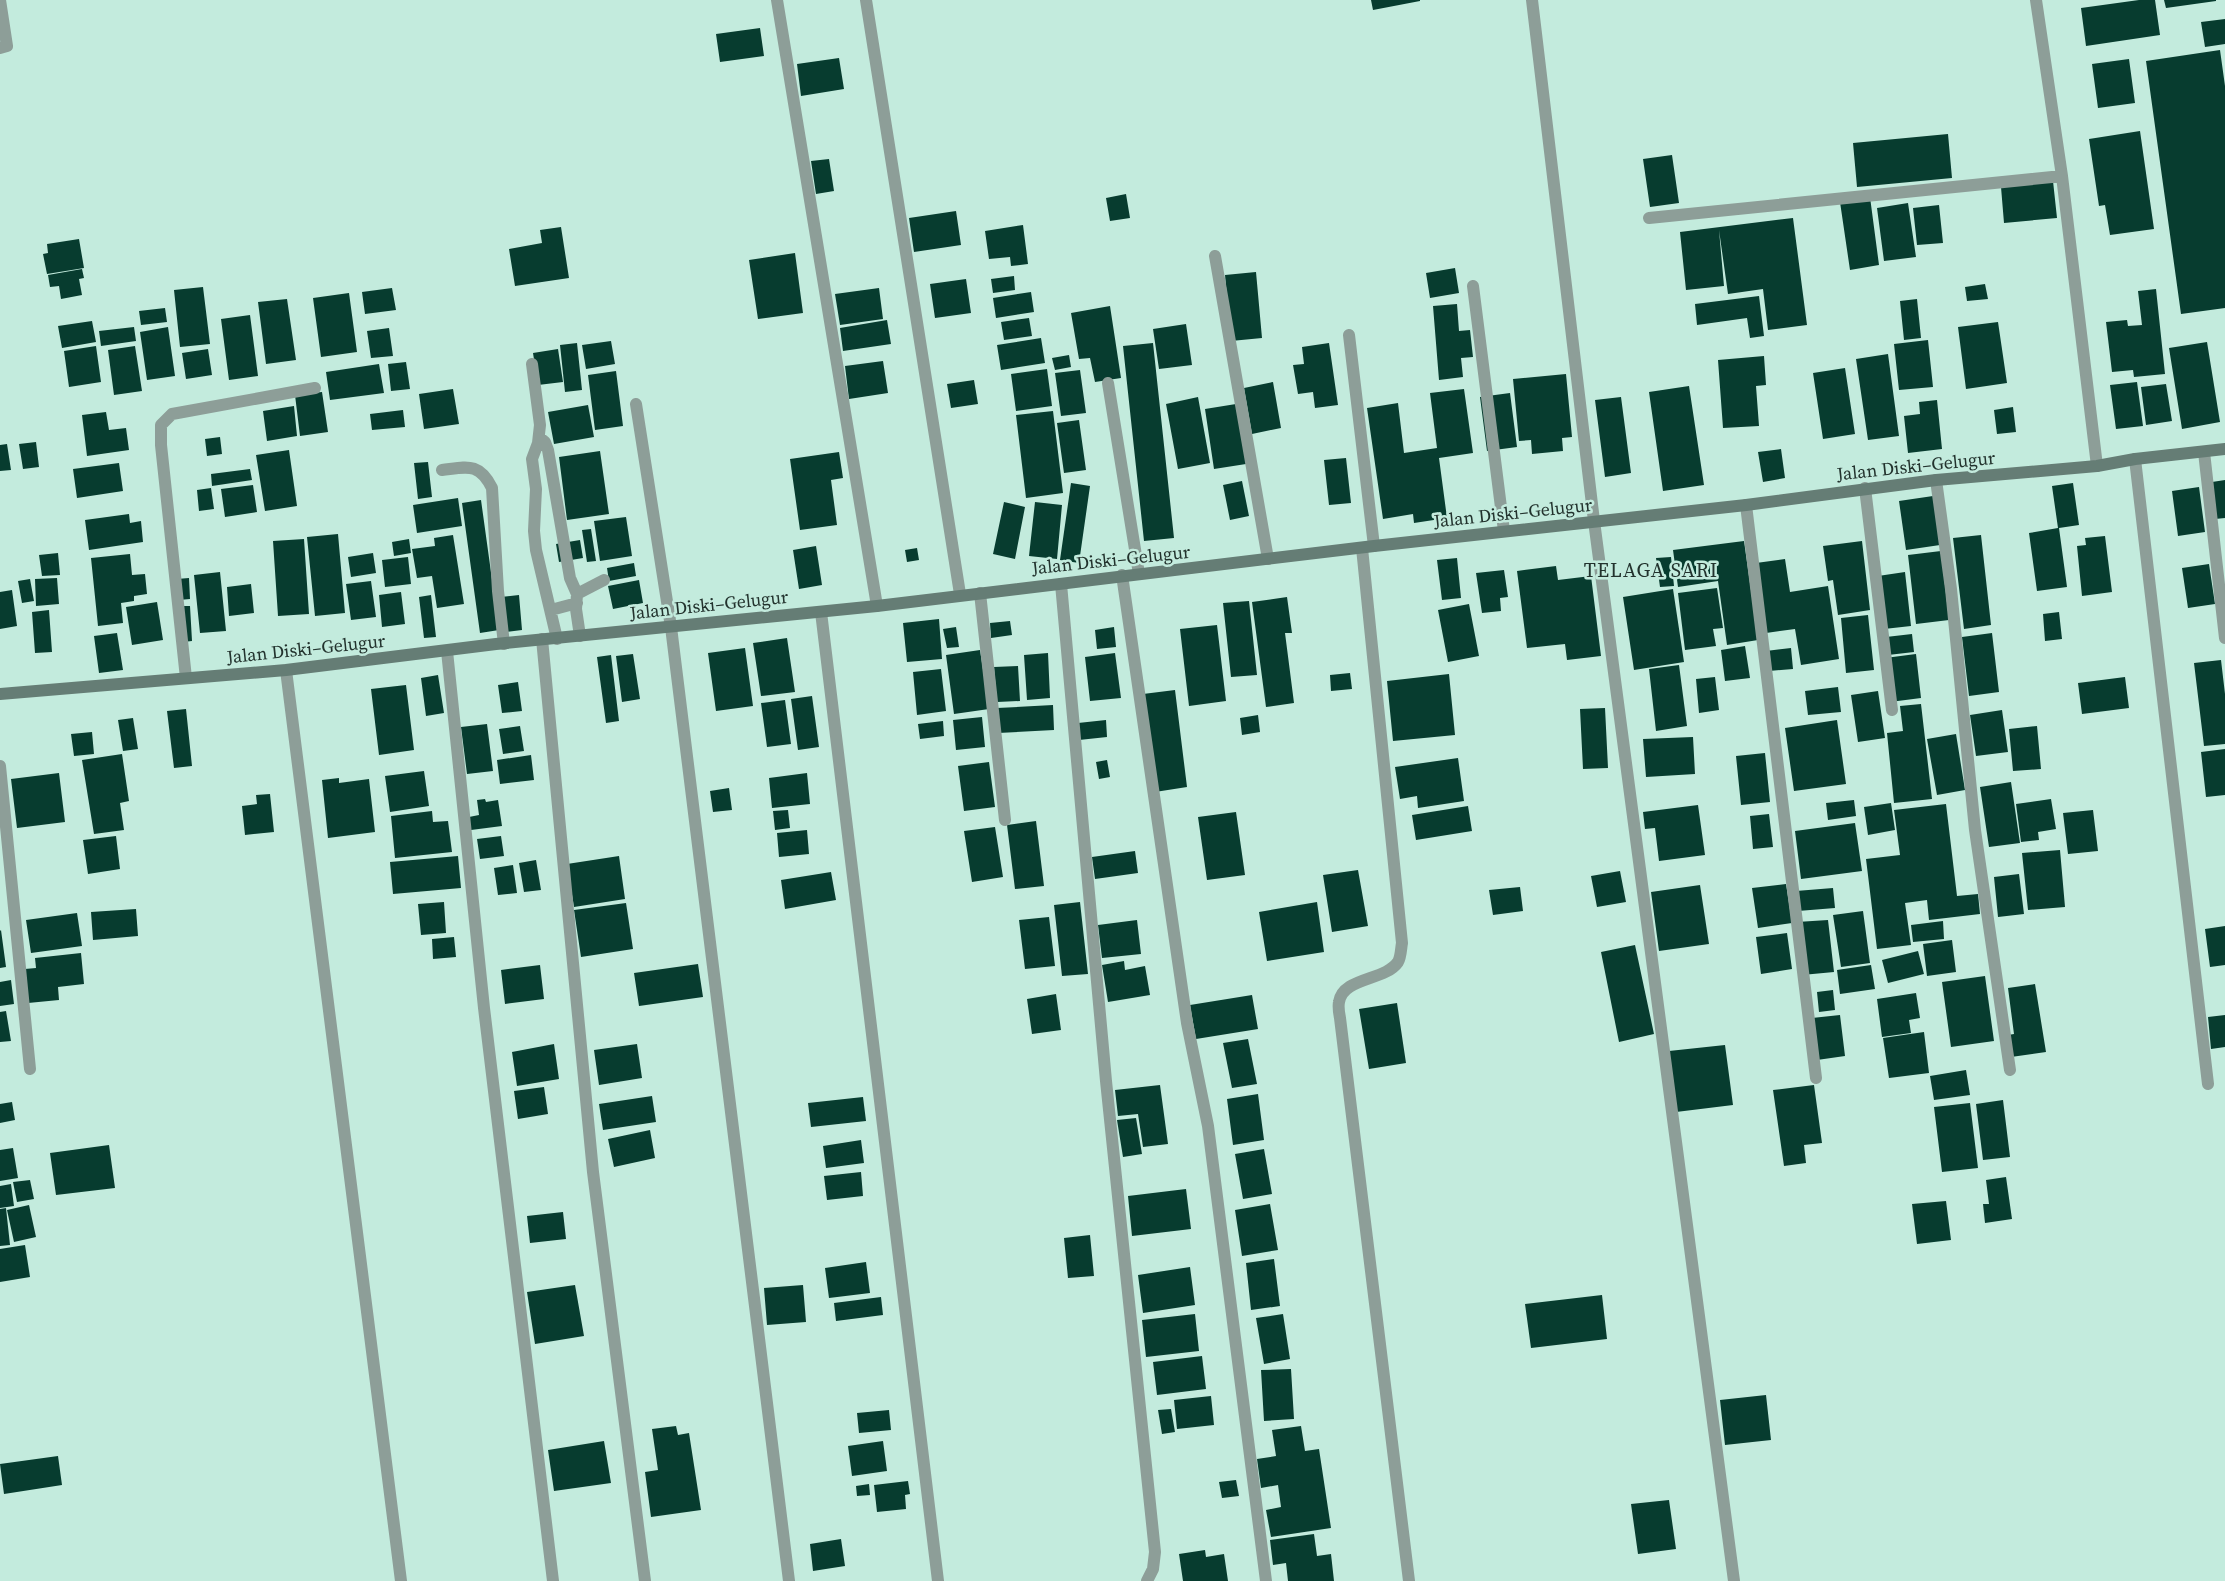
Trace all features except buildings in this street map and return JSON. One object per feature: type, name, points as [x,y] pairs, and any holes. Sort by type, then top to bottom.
[{"type":"main road","name":"Jalan Diski–Gelugur","points":[[0,694],[286,670],[542,639],[876,606],[960,594],[1746,505],[1865,488],[2097,466],[2135,459],[2225,449]]},
{"type":"street","points":[[0,0],[7,46],[0,48]]},
{"type":"street","points":[[777,0],[876,606]]},
{"type":"street","points":[[866,0],[960,594]]},
{"type":"street","points":[[1532,0],[1594,521],[1734,1581]]},
{"type":"street","points":[[2036,0],[2062,176],[2097,466]]},
{"type":"street","points":[[1649,218],[2062,176]]},
{"type":"street","points":[[1214,256],[1268,559]]},
{"type":"street","points":[[1473,286],[1504,531]]},
{"type":"street","points":[[1349,335],[1402,943],[1399,960],[1388,972],[1362,980],[1345,990],[1339,1001],[1409,1581]]},
{"type":"street","points":[[532,364],[540,425],[539,437],[532,459],[536,489],[534,531],[536,550],[557,638]]},
{"type":"street","points":[[1108,383],[1139,574]]},
{"type":"street","points":[[186,678],[161,445],[161,425],[172,414],[315,388]]},
{"type":"street","points":[[636,404],[671,627],[789,1581]]},
{"type":"street","points":[[539,437],[545,442],[548,450],[570,578],[577,598],[580,636]]},
{"type":"street","points":[[2204,452],[2225,638]]},
{"type":"street","points":[[2135,459],[2208,1084]]},
{"type":"street","points":[[442,470],[469,467],[479,470],[486,476],[492,488],[498,591],[504,644]]},
{"type":"street","points":[[1936,480],[1954,617],[1975,830],[2010,1070]]},
{"type":"street","points":[[1865,488],[1892,710]]},
{"type":"street","points":[[1746,505],[1816,1078]]},
{"type":"street","points":[[1122,576],[1187,1023],[1208,1126],[1266,1581]]},
{"type":"street","points":[[550,610],[577,598],[604,580]]},
{"type":"street","points":[[1061,584],[1106,1081],[1155,1552],[1153,1569],[1147,1581]]},
{"type":"street","points":[[980,593],[1006,820]]},
{"type":"street","points":[[821,612],[938,1581]]},
{"type":"street","points":[[542,639],[593,1172],[645,1581]]},
{"type":"street","points":[[447,651],[484,1008],[553,1581]]},
{"type":"street","points":[[286,670],[401,1581]]},
{"type":"street","points":[[0,766],[30,1069]]},
{"type":"district","name":"TELAGA SARI","points":[[1651,570]]}]
